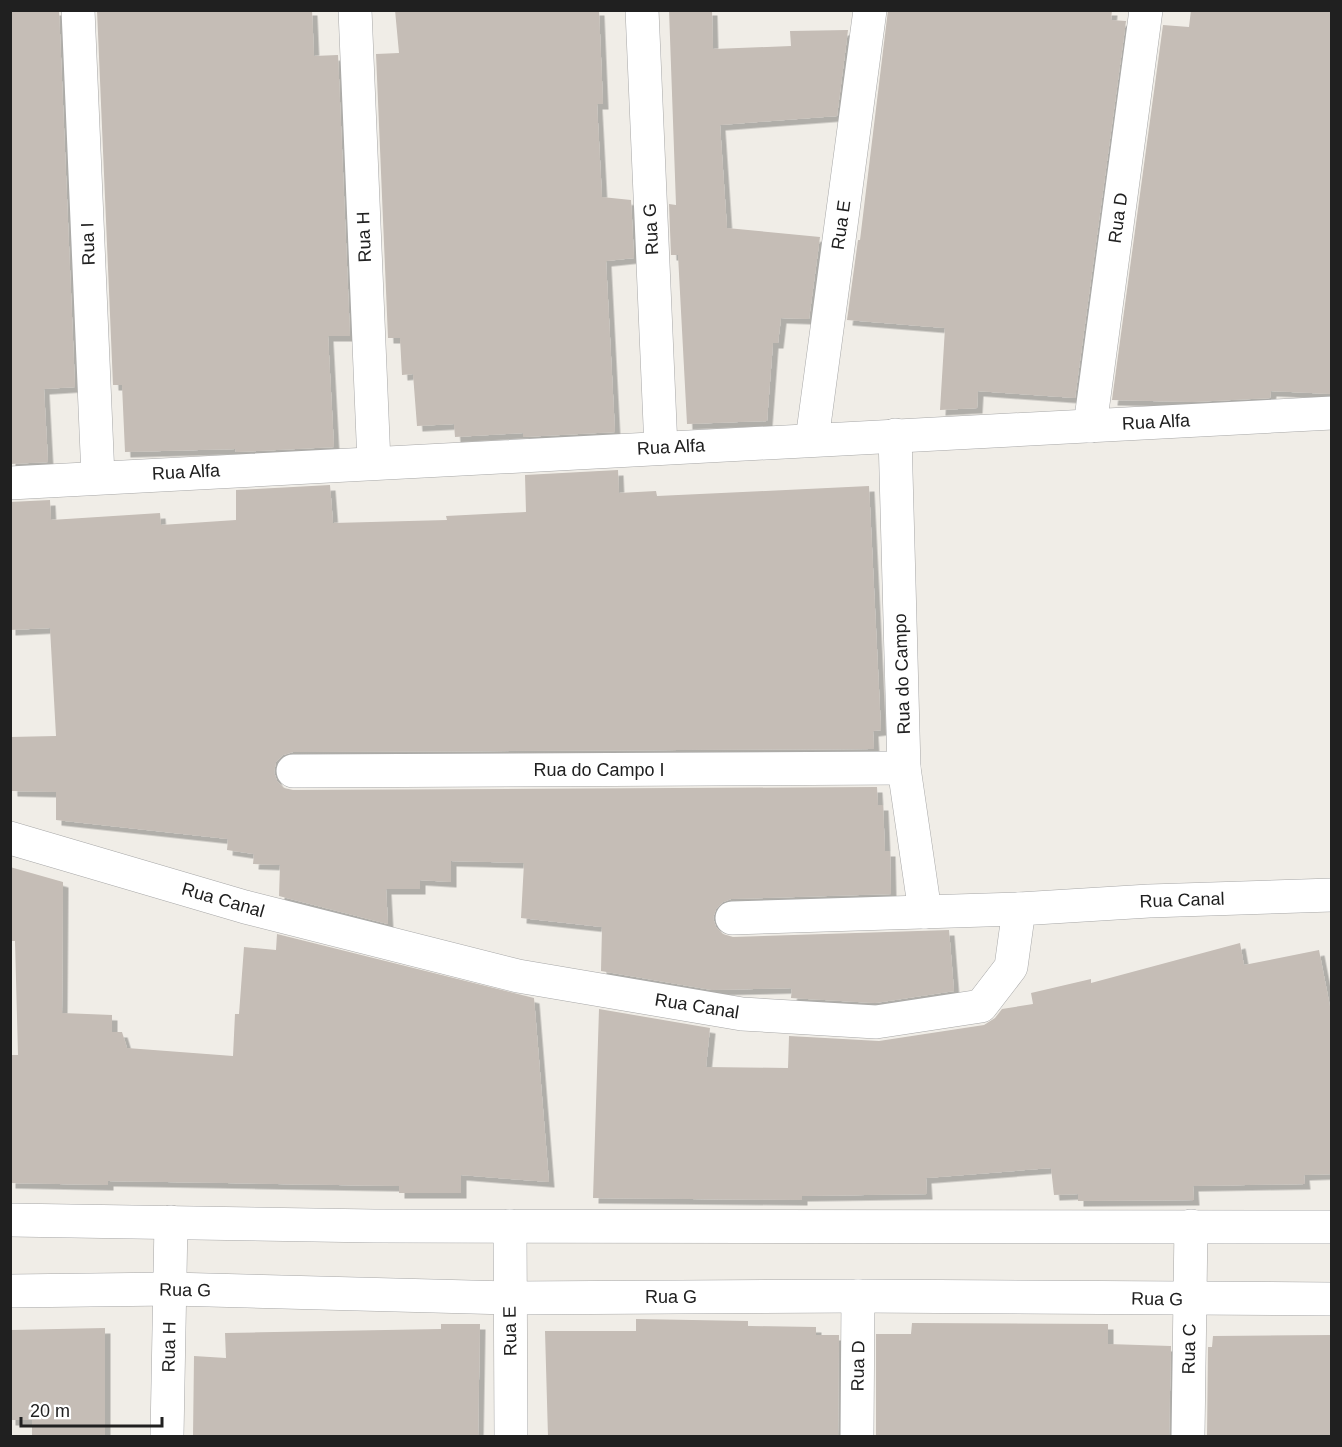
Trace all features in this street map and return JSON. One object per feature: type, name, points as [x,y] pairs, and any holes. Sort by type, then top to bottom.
[{"type":"street","name":"Rua I","points":[[78,10],[98,477]]},
{"type":"street","name":"Rua H","points":[[355,10],[374,463]]},
{"type":"street","name":"Rua G","points":[[642,10],[661,448]]},
{"type":"street","name":"Rua E","points":[[812,440],[870,10]]},
{"type":"street","name":"Rua D","points":[[1090,426],[1146,10]]},
{"type":"street","name":"Rua Alfa","points":[[10,483],[1332,413]]},
{"type":"street","name":"Rua do Campo","points":[[895,435],[904,768],[925,912]]},
{"type":"street","name":"Rua do Campo I","points":[[293,771],[904,768]]},
{"type":"street","name":"Rua Canal","points":[[10,838],[245,907],[518,976],[742,1014],[876,1022],[981,1006],[1011,967],[1019,909],[1149,901],[1332,896]]},
{"type":"street","points":[[732,918],[1019,909]]},
{"type":"street","points":[[10,1220],[510,1226],[1332,1227]]},
{"type":"street","name":"Rua H","points":[[167,1437],[171,1222]]},
{"type":"street","name":"Rua E","points":[[510,1226],[511,1437]]},
{"type":"street","name":"Rua C","points":[[1188,1437],[1191,1226]]},
{"type":"street","name":"Rua G","points":[[10,1291],[171,1290],[509,1298],[858,1296],[1332,1299]]},
{"type":"street","name":"Rua D","points":[[857,1437],[858,1296]]},
{"type":"building","points":[[10,10],[59,10],[75,387],[44,389],[48,462],[10,464]]},
{"type":"building","points":[[97,10],[312,10],[314,56],[338,55],[350,336],[328,336],[334,447],[236,452],[235,449],[125,452],[122,385],[113,385]]},
{"type":"building","points":[[395,10],[599,10],[603,104],[597,104],[602,197],[631,200],[634,258],[606,261],[615,432],[523,437],[523,433],[455,437],[454,424],[417,426],[413,374],[402,375],[400,338],[388,338],[376,54],[399,53]]},
{"type":"building","points":[[669,10],[712,10],[713,49],[791,46],[790,31],[848,30],[837,116],[720,125],[727,228],[820,237],[809,319],[781,318],[778,343],[773,343],[767,421],[687,424],[678,255],[671,255],[669,204],[676,205]]},
{"type":"building","points":[[888,10],[1112,10],[1111,20],[1126,21],[1075,398],[978,391],[977,408],[940,410],[945,328],[847,320],[858,240],[860,240]]},
{"type":"building","points":[[1191,10],[1332,10],[1332,394],[1271,391],[1270,398],[1192,402],[1112,400],[1163,25],[1189,27]]},
{"type":"building","points":[[618,470],[619,493],[656,491],[657,496],[869,486],[881,730],[873,731],[874,749],[293,752],[283,755],[276,762],[274,772],[277,781],[284,788],[293,790],[877,787],[878,805],[883,805],[885,851],[890,851],[891,894],[731,899],[723,902],[716,909],[713,918],[716,927],[723,934],[733,937],[949,930],[954,991],[875,1003],[791,998],[792,988],[712,990],[601,971],[602,927],[521,918],[524,863],[451,861],[451,882],[420,880],[420,889],[386,889],[388,924],[279,896],[280,865],[253,864],[254,854],[227,850],[228,839],[56,820],[56,792],[12,791],[10,737],[56,736],[50,628],[10,630],[10,502],[50,500],[51,520],[160,513],[161,525],[236,520],[236,490],[330,485],[333,523],[447,520],[446,516],[526,512],[525,475]]},
{"type":"building","points":[[10,867],[63,882],[62,1013],[112,1015],[112,1032],[122,1032],[127,1048],[233,1056],[235,1014],[239,1014],[244,947],[276,950],[277,934],[534,998],[549,1182],[461,1175],[461,1193],[399,1193],[399,1186],[108,1181],[108,1185],[10,1183],[10,1055],[18,1055],[15,941],[10,941]]},
{"type":"building","points":[[1240,943],[1244,965],[1319,950],[1332,1017],[1332,1174],[1304,1175],[1305,1184],[1193,1186],[1194,1200],[1078,1201],[1078,1194],[1054,1195],[1051,1168],[926,1178],[927,1194],[802,1196],[802,1200],[593,1198],[599,1009],[710,1028],[706,1067],[788,1068],[789,1036],[879,1041],[984,1025],[995,1018],[1002,1009],[1033,1004],[1031,993],[1091,979],[1091,983]]},
{"type":"building","points":[[636,1319],[748,1321],[748,1326],[816,1327],[816,1335],[839,1335],[838,1437],[548,1437],[545,1331],[636,1331]]},
{"type":"building","points":[[912,1323],[1108,1324],[1108,1344],[1171,1346],[1169,1437],[876,1437],[876,1334],[911,1334]]},
{"type":"building","points":[[441,1324],[480,1324],[478,1437],[193,1437],[194,1356],[226,1358],[225,1333],[441,1329]]},
{"type":"building","points":[[105,1328],[105,1437],[32,1437],[32,1420],[10,1420],[10,1330]]},
{"type":"building","points":[[1332,1335],[1332,1437],[1207,1437],[1208,1347],[1212,1347],[1213,1336]]}]
